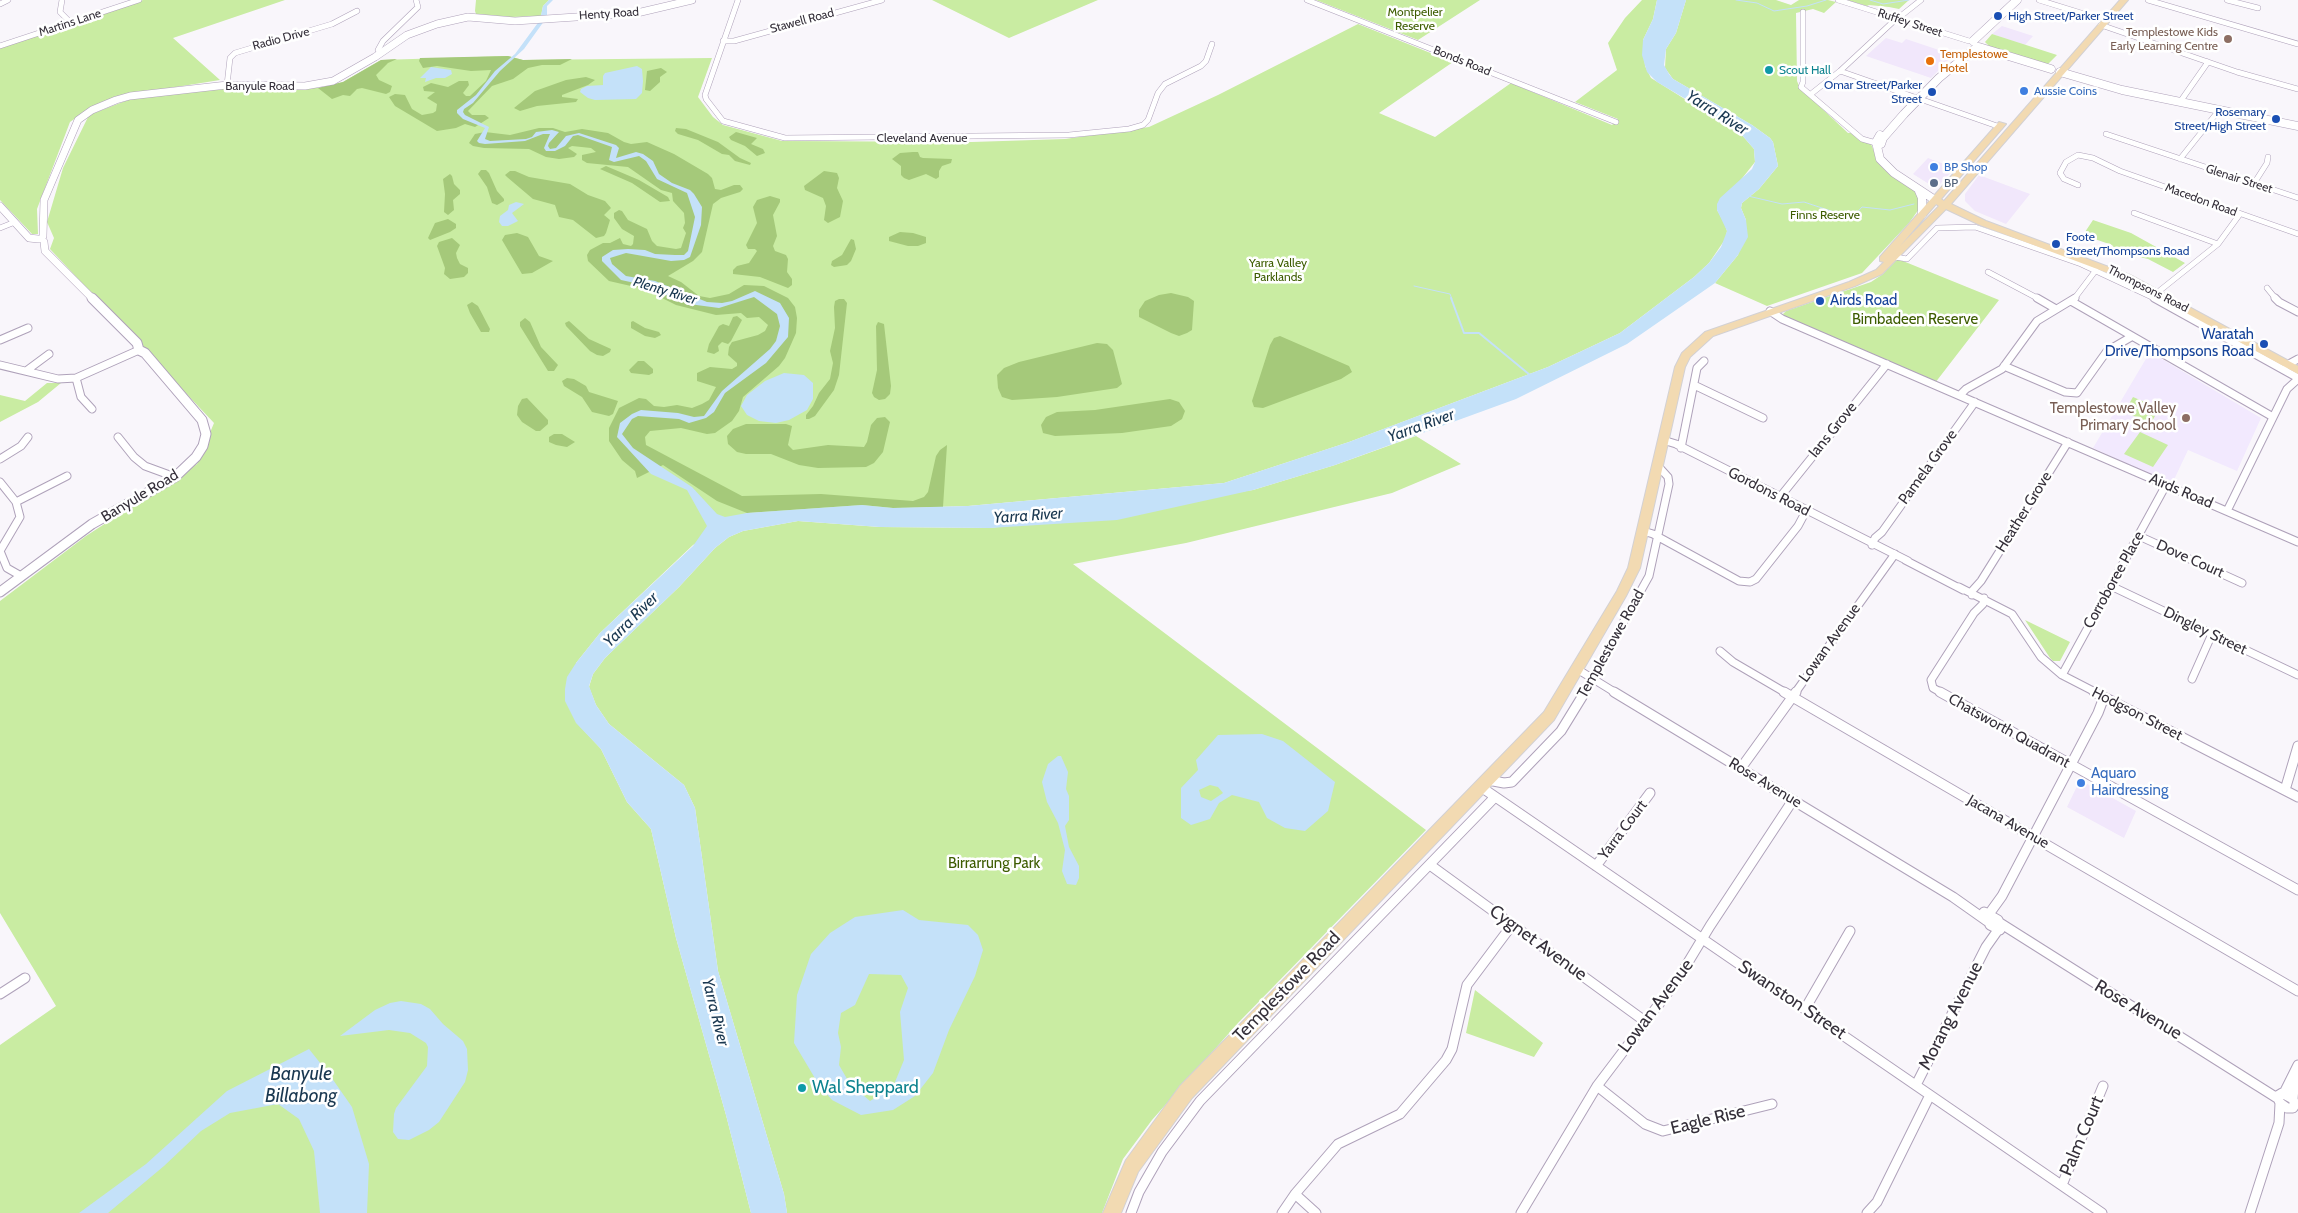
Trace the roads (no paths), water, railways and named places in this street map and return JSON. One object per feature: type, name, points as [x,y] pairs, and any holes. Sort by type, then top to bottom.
[{"type":"main road","points":[[1936,198],[1920,191],[1883,164],[1877,155],[1878,143],[1939,78],[1969,52],[1986,31],[2017,0]]},
{"type":"main road","points":[[1867,278],[2000,127],[2056,71],[2099,21],[2114,0]]},
{"type":"main road","points":[[2074,44],[2124,0]]},
{"type":"main road","points":[[1975,44],[2110,87],[2298,126]]},
{"type":"main road","points":[[2056,71],[2059,60]]},
{"type":"main road","name":"Templestowe Road","points":[[1112,1213],[1132,1166],[1186,1092],[1238,1036],[1543,724],[1628,581],[1643,531],[1680,368],[1686,355],[1709,334],[1772,310],[1867,278],[1879,272],[1935,216],[2056,71]]},
{"type":"main road","points":[[1878,143],[1901,172],[1936,198]]},
{"type":"main road","points":[[1960,187],[1960,202],[1973,216]]},
{"type":"main road","points":[[1920,191],[1922,214]]},
{"type":"main road","name":"Thompsons Road","points":[[1936,198],[1973,216],[2105,267],[2159,291],[2296,368]]},
{"type":"main road","points":[[1935,216],[1950,214],[1973,216]]},
{"type":"street","points":[[0,4],[8,0]]},
{"type":"street","points":[[62,0],[60,12],[71,23]]},
{"type":"street","name":"Martins Lane","points":[[0,46],[139,0]]},
{"type":"street","points":[[382,52],[378,50],[383,41],[418,7],[416,0]]},
{"type":"street","name":"Henty Road","points":[[554,18],[637,13],[692,0]]},
{"type":"street","name":"Cleveland Avenue","points":[[738,0],[705,95],[718,117],[733,126],[785,138],[1069,135],[1143,126],[1148,120],[1158,93],[1165,84],[1201,66],[1206,61],[1212,44]]},
{"type":"street","name":"Stawell Road","points":[[723,41],[734,41],[882,0]]},
{"type":"street","name":"Bonds Road","points":[[1307,0],[1616,122]]},
{"type":"street","name":"Ruffey Street","points":[[1838,0],[1975,44]]},
{"type":"street","points":[[1811,94],[1921,0]]},
{"type":"street","points":[[2039,0],[2208,62],[2298,89]]},
{"type":"street","points":[[2148,0],[2298,44]]},
{"type":"street","points":[[2172,7],[2178,0]]},
{"type":"street","points":[[2226,0],[2258,8]]},
{"type":"street","name":"Radio Drive","points":[[227,85],[230,58],[235,53],[332,24],[357,11]]},
{"type":"street","points":[[1803,12],[1803,82],[1801,87],[1858,135],[1867,141],[1878,143]]},
{"type":"street","name":"Banyule Road","points":[[0,592],[92,524],[175,477],[196,457],[203,446],[206,429],[202,420],[145,353],[138,350],[137,344],[45,251],[42,239],[44,200],[78,120],[83,115],[130,96],[227,85],[312,86],[342,77],[407,34],[454,20],[478,17],[499,20],[554,18]]},
{"type":"street","points":[[2180,102],[2208,62]]},
{"type":"street","points":[[1840,71],[2000,127]]},
{"type":"street","points":[[2180,159],[2216,114],[2217,110]]},
{"type":"street","name":"Glenair Street","points":[[2106,134],[2253,185],[2298,198]]},
{"type":"street","name":"Macedon Road","points":[[2078,184],[2066,180],[2060,175],[2063,166],[2074,156],[2087,156],[2115,169],[2298,235]]},
{"type":"street","points":[[2253,185],[2267,163],[2268,157]]},
{"type":"street","points":[[0,206],[29,238],[42,239]]},
{"type":"street","points":[[2134,213],[2218,244]]},
{"type":"street","points":[[2159,291],[2218,244],[2240,214]]},
{"type":"street","points":[[0,228],[15,222]]},
{"type":"street","name":"Thompsons Road","points":[[1895,257],[1907,259],[1935,228],[1975,227],[2096,270],[2296,368]]},
{"type":"street","points":[[1960,395],[1966,389],[1998,372],[2036,320],[2071,301],[2096,270]]},
{"type":"street","points":[[1988,272],[2018,286],[2056,309]]},
{"type":"street","points":[[2268,288],[2279,302],[2298,312]]},
{"type":"street","points":[[2071,301],[2273,417]]},
{"type":"street","name":"Airds Road","points":[[1772,310],[1788,321],[2298,542]]},
{"type":"street","points":[[0,340],[28,328]]},
{"type":"street","points":[[2004,366],[2065,392],[2076,393],[2081,390],[2107,351],[2131,337]]},
{"type":"street","points":[[0,365],[58,379],[76,378],[138,350]]},
{"type":"street","points":[[26,371],[49,354]]},
{"type":"street","points":[[1681,448],[1697,368],[1704,361]]},
{"type":"street","name":"Ians Grove","points":[[1780,497],[1887,364]]},
{"type":"street","points":[[2227,511],[2290,385],[2296,368]]},
{"type":"street","points":[[76,378],[81,397],[92,409]]},
{"type":"street","points":[[1694,385],[1763,418]]},
{"type":"street","name":"Pamela Grove","points":[[1873,543],[1975,402]]},
{"type":"street","points":[[0,459],[21,446],[28,437]]},
{"type":"street","points":[[118,437],[134,457],[145,466],[175,477]]},
{"type":"street","name":"Heather Grove","points":[[1973,593],[2068,442]]},
{"type":"street","name":"Gordons Road","points":[[1663,443],[1681,448],[1973,593]]},
{"type":"street","name":"Templestowe Road","points":[[1484,784],[1512,782],[1560,731],[1594,677],[1649,576],[1669,481],[1658,466]]},
{"type":"street","points":[[16,502],[67,476]]},
{"type":"street","points":[[0,482],[16,502],[20,517],[0,551],[7,568],[21,576]]},
{"type":"street","name":"Corroboree Place","points":[[2062,676],[2166,485]]},
{"type":"street","points":[[1643,531],[1658,536],[1749,586],[1809,512]]},
{"type":"street","name":"Dove Court","points":[[2139,536],[2242,582]]},
{"type":"street","name":"Lowan Avenue","points":[[1741,768],[1894,555]]},
{"type":"street","name":"Dingley Street","points":[[2111,586],[2298,675]]},
{"type":"street","name":"Hodgson Street","points":[[1973,593],[2014,616],[2041,658],[2062,676],[2298,797]]},
{"type":"street","name":"Chatsworth Quadrant","points":[[1983,599],[1983,604],[1974,613],[1927,686],[2298,890]]},
{"type":"street","points":[[2192,679],[2212,634]]},
{"type":"street","name":"Jacana Avenue","points":[[1720,651],[1733,662],[1792,697],[2298,991]]},
{"type":"street","name":"Rose Avenue","points":[[1577,669],[1594,677],[2289,1102]]},
{"type":"street","name":"Morang Avenue","points":[[1916,1085],[1986,947],[2002,896],[2106,698]]},
{"type":"street","points":[[2282,789],[2298,746]]},
{"type":"street","name":"Swanston Street","points":[[1484,784],[1495,797],[2102,1213]]},
{"type":"street","name":"Yarra Court","points":[[1596,866],[1650,793]]},
{"type":"street","name":"Templestowe Road","points":[[1131,1213],[1139,1192],[1162,1152],[1200,1101],[1495,797]]},
{"type":"street","name":"Lowan Avenue","points":[[1521,1213],[1527,1200],[1597,1086],[1678,980],[1793,800]]},
{"type":"street","name":"Cygnet Avenue","points":[[1430,865],[1646,1022]]},
{"type":"street","points":[[1282,1213],[1295,1194],[1344,1140],[1404,1111],[1446,1060],[1452,1049],[1467,985],[1512,925]]},
{"type":"street","points":[[1804,1009],[1850,931]]},
{"type":"street","points":[[0,994],[25,978]]},
{"type":"street","points":[[2250,1213],[2279,1123],[2289,1102],[2297,1069]]},
{"type":"street","name":"Eagle Rise","points":[[1597,1086],[1645,1124],[1663,1131],[1772,1104]]},
{"type":"street","name":"Palm Court","points":[[2062,1185],[2103,1086]]},
{"type":"street","name":"Morang Avenue","points":[[1867,1213],[1878,1202],[1930,1095]]},
{"type":"street","points":[[1295,1194],[1316,1213]]},
{"type":"water","points":[[549,0],[553,0],[547,6],[547,17],[524,49],[500,71],[473,103],[464,109],[465,115],[489,127],[485,139],[490,141],[526,139],[532,137],[536,132],[552,130],[559,132],[549,143],[550,149],[556,148],[566,136],[579,133],[616,145],[619,148],[616,158],[636,152],[643,154],[653,161],[659,174],[694,194],[702,207],[701,225],[690,257],[684,260],[671,261],[626,253],[610,258],[612,264],[626,276],[655,281],[707,302],[722,303],[732,301],[755,291],[780,303],[789,318],[788,337],[766,363],[725,393],[714,412],[706,418],[689,423],[679,419],[638,416],[632,419],[622,434],[633,448],[692,487],[717,514],[725,517],[747,513],[862,505],[893,508],[968,506],[1224,483],[1349,442],[1548,367],[1620,333],[1694,277],[1709,263],[1721,247],[1727,231],[1717,210],[1717,204],[1720,198],[1752,169],[1755,162],[1754,149],[1741,134],[1657,82],[1647,72],[1642,55],[1643,40],[1653,19],[1657,0],[1686,0],[1676,33],[1666,49],[1664,65],[1669,74],[1673,79],[1752,125],[1770,138],[1773,142],[1778,166],[1759,189],[1742,203],[1741,208],[1746,220],[1748,237],[1738,255],[1715,283],[1627,344],[1516,399],[1335,465],[1253,490],[1117,520],[990,528],[880,527],[798,521],[743,531],[729,537],[715,548],[679,587],[605,658],[593,674],[589,686],[596,705],[609,724],[684,785],[695,808],[718,971],[784,1194],[787,1213],[751,1213],[726,1115],[676,938],[651,829],[627,802],[601,749],[576,723],[565,701],[565,689],[567,677],[600,633],[693,546],[707,526],[687,490],[651,474],[617,437],[620,423],[641,410],[678,413],[694,417],[704,416],[722,391],[770,349],[776,341],[780,326],[777,314],[754,297],[719,308],[689,304],[635,283],[621,280],[602,261],[602,257],[613,250],[645,250],[655,254],[675,255],[684,255],[688,251],[695,217],[687,193],[657,179],[646,161],[639,156],[614,162],[609,160],[612,147],[578,135],[573,136],[565,146],[555,151],[546,151],[544,148],[550,134],[543,134],[525,141],[479,143],[477,141],[485,128],[463,119],[457,113],[457,110],[476,95],[495,71],[515,54],[540,20],[543,6]]},
{"type":"water","points":[[637,66],[642,69],[643,81],[642,93],[636,99],[595,100],[588,98],[580,92],[581,89],[587,86],[603,85],[605,73]]},
{"type":"water","points":[[431,67],[451,70],[452,74],[445,78],[436,78],[425,82],[426,78],[420,78]]},
{"type":"water","points":[[516,202],[524,204],[512,213],[518,221],[508,226],[502,226],[499,222],[500,216],[508,210],[509,205]]},
{"type":"water","points":[[784,373],[804,375],[813,383],[813,399],[807,410],[789,420],[776,423],[759,421],[747,415],[741,406],[747,395],[765,381]]},
{"type":"water","points":[[1262,734],[1283,741],[1335,782],[1328,811],[1305,831],[1285,828],[1267,818],[1259,802],[1232,795],[1219,803],[1210,819],[1191,825],[1181,818],[1181,788],[1198,770],[1196,760],[1218,735]],"holes":[[[1210,785],[1218,787],[1223,793],[1211,801],[1201,797],[1199,790]]]},
{"type":"water","points":[[1058,756],[1061,756],[1068,772],[1066,789],[1069,796],[1069,820],[1065,826],[1069,847],[1079,866],[1079,878],[1076,885],[1067,884],[1062,871],[1065,850],[1058,823],[1047,802],[1042,782],[1048,764]]},
{"type":"water","points":[[903,910],[919,920],[968,925],[978,935],[983,950],[975,976],[949,1030],[933,1073],[915,1096],[893,1110],[861,1115],[832,1100],[819,1085],[794,1043],[797,995],[811,954],[830,933],[855,917]],"holes":[[[869,974],[901,975],[908,988],[900,1012],[904,1060],[893,1087],[870,1101],[850,1084],[839,1065],[841,1047],[838,1033],[841,1013],[855,1005]]]},
{"type":"water","points":[[401,1001],[421,1004],[430,1009],[443,1024],[463,1041],[467,1049],[468,1070],[465,1082],[439,1122],[429,1130],[409,1140],[398,1139],[393,1132],[394,1114],[396,1108],[427,1066],[428,1047],[426,1043],[410,1033],[389,1030],[340,1036],[375,1010],[390,1003]]},
{"type":"water","name":"Banyule Billabong","points":[[309,1049],[352,1107],[369,1164],[367,1213],[320,1213],[314,1151],[299,1119],[278,1104],[230,1113],[201,1131],[164,1166],[108,1213],[79,1213],[146,1164],[227,1091]]},
{"type":"waterway","points":[[1736,0],[1757,3],[1774,11],[1807,6],[1826,0]]},
{"type":"waterway","points":[[1870,0],[1883,4],[1909,0]]},
{"type":"waterway","points":[[1748,196],[1782,204],[1804,202],[1852,218],[1862,207],[1890,210],[1914,204]]},
{"type":"waterway","points":[[1414,286],[1450,294],[1452,299]]},
{"type":"waterway","points":[[1451,298],[1464,333],[1479,333],[1530,375]]},
{"type":"place","name":"High Street/Parker Street","points":[[1998,16]]},
{"type":"place","name":"Templestowe Kids Early Learning Centre","points":[[2228,39]]},
{"type":"place","name":"Templestowe Hotel","points":[[1930,61]]},
{"type":"place","name":"Scout Hall","points":[[1769,70]]},
{"type":"place","name":"Aussie Coins","points":[[2024,91]]},
{"type":"place","name":"Omar Street/Parker Street","points":[[1932,92]]},
{"type":"place","name":"Rosemary Street/High Street","points":[[2276,119]]},
{"type":"place","name":"BP Shop","points":[[1934,167]]},
{"type":"place","name":"BP","points":[[1934,183]]},
{"type":"place","name":"Foote Street/Thompsons Road","points":[[2056,244]]},
{"type":"place","name":"Airds Road","points":[[1820,301]]},
{"type":"place","name":"Waratah Drive/Thompsons Road","points":[[2264,344]]},
{"type":"place","name":"Templestowe Valley Primary School","points":[[2186,418]]},
{"type":"place","name":"Aquaro Hairdressing","points":[[2081,783]]},
{"type":"place","name":"Wal Sheppard","points":[[802,1088]]},
{"type":"park label","name":"Montpelier Reserve","points":[[1415,19]]},
{"type":"park label","name":"Finns Reserve","points":[[1825,215]]},
{"type":"park label","name":"Yarra Valley Parklands","points":[[1278,270]]},
{"type":"park label","name":"Bimbadeen Reserve","points":[[1915,320]]},
{"type":"park label","name":"Birrarrung Park","points":[[994,864]]},
{"type":"water label","name":"Yarra River","points":[[1717,113]]},
{"type":"water label","name":"Plenty River","points":[[665,291]]},
{"type":"water label","name":"Yarra River","points":[[1421,426]]},
{"type":"water label","name":"Yarra River","points":[[1028,516]]},
{"type":"water label","name":"Yarra River","points":[[631,620]]},
{"type":"water label","name":"Yarra River","points":[[715,1012]]}]
